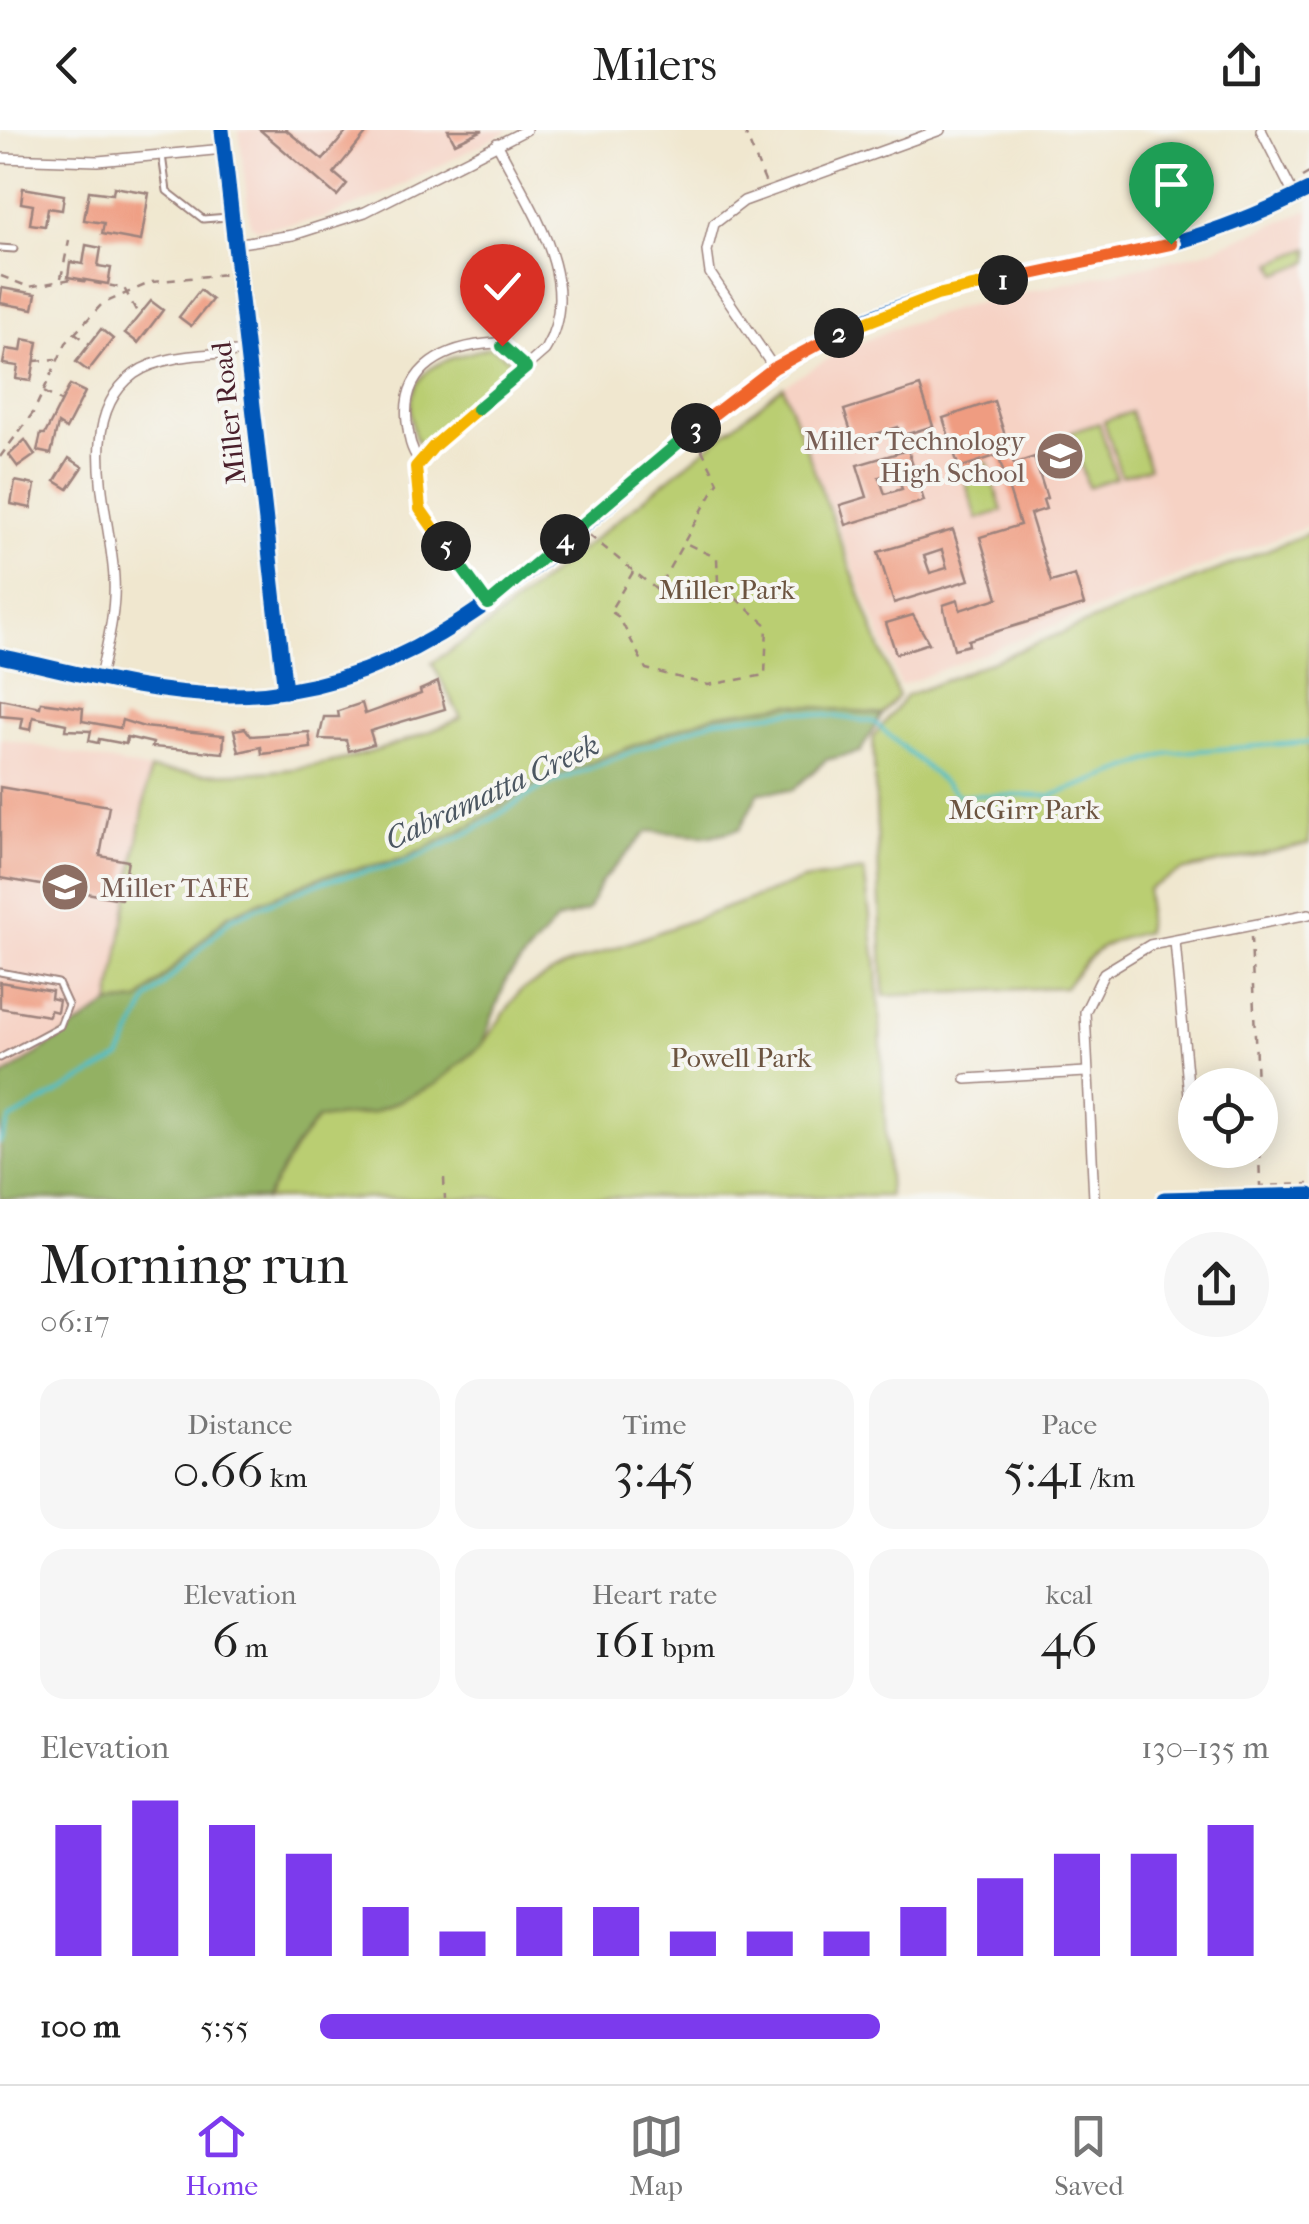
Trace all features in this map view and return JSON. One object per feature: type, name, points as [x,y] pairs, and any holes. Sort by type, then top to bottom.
[{"type":"street","name":"Miller Road","points":[[222,130],[285,691]]},
{"type":"street","points":[[234,244],[293,235],[366,212],[526,130]]},
{"type":"street","points":[[774,368],[718,286],[707,262],[709,237],[722,214],[770,192],[940,130]]},
{"type":"street","points":[[1261,130],[1295,196]]},
{"type":"street","points":[[488,604],[420,509],[415,487],[420,460],[526,368],[552,338],[562,299],[552,254],[497,143]]},
{"type":"street","points":[[0,158],[60,163],[224,149]]},
{"type":"street","points":[[0,656],[100,678],[201,694],[285,691],[383,666],[431,643],[488,604],[722,405],[774,368],[856,324],[969,286],[1171,244],[1230,226],[1295,196],[1306,183]]},
{"type":"street","points":[[420,460],[409,440],[407,395],[412,380],[428,362],[496,343],[526,368]]},
{"type":"street","points":[[100,678],[114,611],[100,452],[104,414],[120,388],[148,366],[247,351]]},
{"type":"street","points":[[1094,1199],[1085,1012],[1098,981],[1122,958],[1150,945],[1309,914]]},
{"type":"street","points":[[1174,941],[1186,1068]]},
{"type":"street","points":[[966,1079],[1086,1072]]},
{"type":"lane","points":[[162,155],[168,191],[203,219],[231,217]]},
{"type":"lane","points":[[0,248],[14,249]]},
{"type":"lane","points":[[0,972],[58,983],[68,1005],[60,1026],[0,1058]]},
{"type":"lane","points":[[1164,1199],[1309,1194]]},
{"type":"path","points":[[744,130],[770,192]]},
{"type":"path","points":[[1306,183],[1309,173]]},
{"type":"path","points":[[61,280],[69,240]]},
{"type":"path","points":[[0,457],[42,392],[74,332],[102,304],[152,282],[225,274]]},
{"type":"path","points":[[1,276],[29,287],[61,280],[127,292]]},
{"type":"path","points":[[127,292],[130,306],[139,316]]},
{"type":"path","points":[[74,332],[90,344]]},
{"type":"path","points":[[34,361],[58,358]]},
{"type":"path","points":[[42,392],[62,402]]},
{"type":"path","points":[[588,535],[657,590],[718,482],[699,444]]},
{"type":"path","points":[[634,572],[610,611],[619,617],[646,669],[708,686],[765,674],[767,625],[718,583],[717,558],[683,542]]},
{"type":"path","points":[[1251,926],[1255,1068]]},
{"type":"path","points":[[1260,1168],[1260,1186],[1309,1184]]},
{"type":"path","points":[[444,1178],[445,1199]]},
{"type":"shaded area","points":[[239,130],[510,130],[376,198],[321,219],[257,229],[250,224]]},
{"type":"shaded area","name":"Miller Technology High School","points":[[1309,210],[1309,525],[900,686],[783,386],[841,351],[899,326],[969,305],[1202,253]]},
{"type":"shaded area","name":"Miller TAFE","points":[[0,738],[150,770],[110,1004],[0,1079]]},
{"type":"green space","points":[[1309,248],[1309,262],[1278,274],[1273,263]]},
{"type":"green space","points":[[490,347],[509,359],[511,369],[420,446],[411,413],[419,381],[438,364]]},
{"type":"green space","name":"Miller Park","points":[[783,386],[898,696],[882,715],[791,704],[471,825],[403,859],[323,876],[228,915],[139,1001],[110,1004],[150,770],[233,773],[309,766],[384,748],[461,718],[432,663],[488,625]]},
{"type":"green space","points":[[1131,412],[1149,468],[1121,476],[1104,421]]},
{"type":"green space","points":[[1099,423],[1116,478],[1088,487],[1071,432]]},
{"type":"green space","points":[[987,462],[1002,511],[977,519],[962,470]]},
{"type":"green space","name":"McGirr Park","points":[[1309,533],[1309,844],[1181,871],[1148,889],[1146,932],[1099,949],[1065,987],[884,996],[873,737],[906,696]]},
{"type":"green space","points":[[791,704],[882,715],[860,752],[826,760],[793,790],[759,792],[740,829],[711,836],[648,831],[601,882],[588,911],[557,920],[507,978],[482,1045],[434,1085],[372,1113],[317,1119],[265,1199],[0,1199],[0,1079],[110,1004],[139,1001],[228,915],[323,876],[403,859],[471,825],[538,782],[714,715]]},
{"type":"green space","name":"Powell Park","points":[[864,871],[877,968],[889,1196],[265,1199],[317,1119],[372,1113],[434,1085],[482,1045],[520,991],[565,966],[803,880]]},
{"type":"building","points":[[260,130],[286,130],[323,160],[348,130],[369,130],[334,173],[347,184],[337,196]]},
{"type":"building","points":[[448,130],[483,130],[455,143]]},
{"type":"building","points":[[114,187],[149,193],[141,241],[102,234],[104,223],[84,220],[89,191],[113,194]]},
{"type":"building","points":[[23,188],[64,195],[62,210],[48,208],[45,226],[30,224],[33,205],[21,203]]},
{"type":"building","points":[[86,245],[101,248],[98,266],[111,268],[108,284],[68,277],[70,262],[83,264]]},
{"type":"building","points":[[2,288],[36,294],[33,309],[0,303]]},
{"type":"building","points":[[200,290],[212,300],[191,326],[179,317]]},
{"type":"building","points":[[151,301],[163,310],[138,343],[125,333]]},
{"type":"building","points":[[101,329],[113,339],[88,371],[76,362]]},
{"type":"building","points":[[23,339],[38,342],[31,381],[16,379],[18,366],[3,364],[6,349],[21,351]]},
{"type":"building","points":[[70,385],[85,392],[66,429],[58,424],[51,454],[37,451],[41,434],[45,434]]},
{"type":"building","points":[[920,386],[933,426],[901,436],[898,427],[854,441],[844,410]]},
{"type":"building","points":[[994,401],[1014,464],[1034,457],[1047,498],[1043,500],[1046,509],[1030,514],[1051,582],[1075,575],[1084,605],[968,640],[969,645],[954,649],[943,605],[958,600],[960,610],[998,598],[980,537],[1020,525],[998,455],[959,468],[943,418]]},
{"type":"building","points":[[25,440],[35,455],[18,467],[9,455]]},
{"type":"building","points":[[908,450],[924,501],[846,525],[840,505],[867,497],[857,465]],"holes":[[[896,472],[902,489],[885,494],[879,477]]]},
{"type":"building","points":[[69,458],[83,467],[68,489],[55,481]]},
{"type":"building","points":[[15,481],[35,485],[31,508],[11,504]]},
{"type":"building","points":[[953,530],[969,580],[894,603],[878,552]],"holes":[[[942,550],[947,568],[930,573],[924,556]]]},
{"type":"building","points":[[913,615],[929,643],[896,654],[886,623]]},
{"type":"building","points":[[438,682],[445,709],[370,731],[374,744],[349,751],[346,740],[319,739],[324,717],[339,717],[338,711],[362,703],[365,714],[421,694],[420,690]]},
{"type":"building","points":[[0,699],[40,707],[41,702],[83,708],[82,721],[120,728],[122,720],[144,727],[224,735],[223,753],[152,747],[153,743],[127,737],[126,744],[99,739],[98,743],[89,741],[91,731],[65,730],[66,724],[33,717],[31,730],[21,728],[23,718],[0,716]]},
{"type":"building","points":[[245,728],[251,736],[309,732],[311,748],[262,754],[261,747],[239,752],[234,730]]},
{"type":"building","points":[[0,787],[109,806],[100,856],[128,861],[121,899],[0,878]]},
{"type":"building","points":[[0,982],[52,991],[51,998],[59,1000],[57,1012],[50,1010],[49,1016],[0,1008]]},
{"type":"waterway","name":"Cabramatta Creek","points":[[0,1142],[10,1120],[120,1058],[148,1000],[232,918],[321,882],[407,862],[474,830],[544,786],[715,720],[796,711],[874,722],[958,795],[1051,796],[1170,753],[1309,742]]},
{"type":"cycle path","points":[[222,130],[285,691]]},
{"type":"cycle path","points":[[0,656],[111,681],[195,694],[223,695],[319,684],[404,653],[482,607],[698,427],[773,371],[854,325],[970,286],[1187,239],[1240,221],[1309,190]]},
{"type":"cycle path","points":[[1164,1199],[1309,1195]]},
{"type":"place","name":"Miller Technology High School","points":[[1060,456]]},
{"type":"place","name":"Miller TAFE","points":[[65,887]]},
{"type":"route","points":[[502,346],[526,368],[434,446],[420,460],[415,475],[420,509],[488,604],[722,405],[809,348],[856,324],[937,295],[1171,244]]}]
